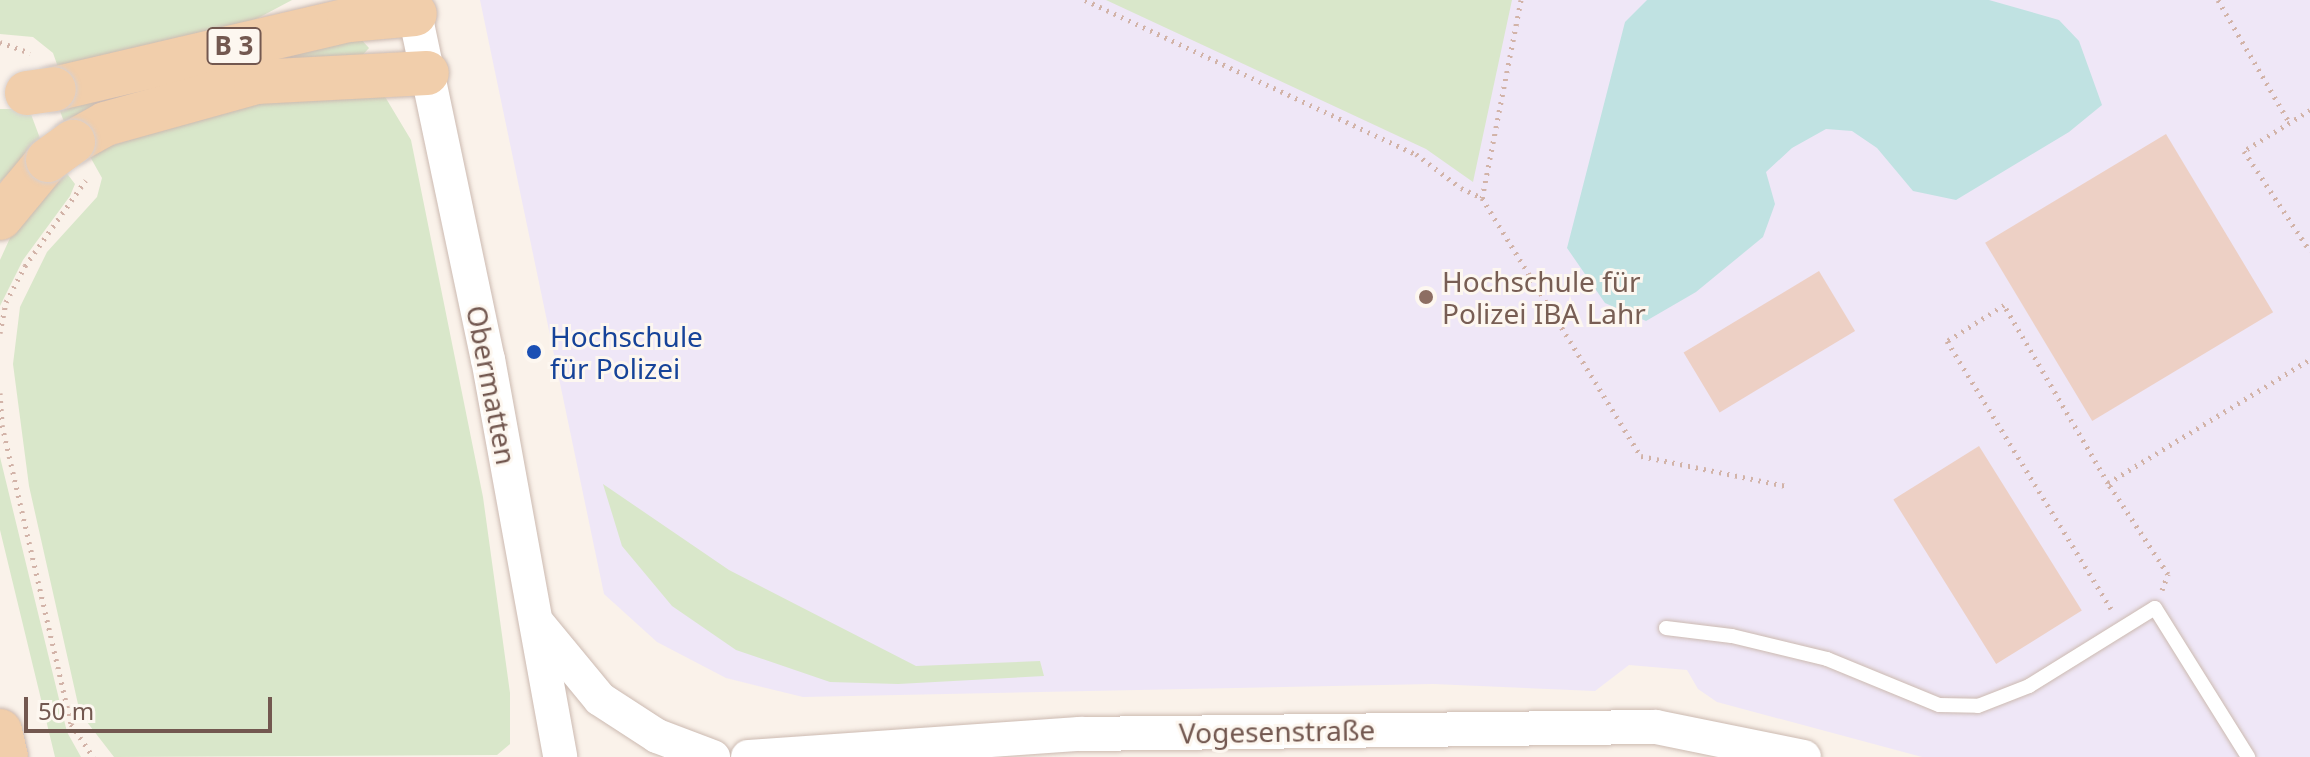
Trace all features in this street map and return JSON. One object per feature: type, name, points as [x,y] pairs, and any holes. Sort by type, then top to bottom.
[{"type":"main road","points":[[270,38],[306,0]]},
{"type":"main road","name":"B 3","points":[[27,92],[349,20],[415,14]]},
{"type":"main road","name":"B 3","points":[[0,218],[61,151],[105,124],[256,82],[427,73]]},
{"type":"main road","points":[[0,731],[6,757]]},
{"type":"street","name":"Obermatten","points":[[415,14],[537,622],[560,757]]},
{"type":"street","points":[[537,622],[600,699],[657,736],[713,757]]},
{"type":"street","name":"Vogesenstraße","points":[[748,757],[1080,734],[1640,727],[1804,757]]},
{"type":"lane","points":[[1666,628],[1732,636],[1800,652],[1881,679],[1939,705],[1978,706],[2029,686],[2155,608],[2248,757]]},
{"type":"path","points":[[1085,0],[1416,154],[1482,198],[1641,456],[1786,486]]},
{"type":"path","points":[[1482,198],[1521,0]]},
{"type":"path","points":[[2218,0],[2289,122]]},
{"type":"path","points":[[2310,110],[2244,151],[2310,251]]},
{"type":"path","points":[[2123,628],[1947,341],[2004,305],[2108,483],[2168,574],[2155,608]]},
{"type":"path","points":[[2108,483],[2310,359]]},
{"type":"path","points":[[0,393],[2,425],[71,724],[93,757]]},
{"type":"shaded area","name":"Hochschule für Polizei IBA Lahr","points":[[480,0],[2310,0],[2310,757],[1922,757],[1717,702],[1698,689],[1687,670],[1629,665],[1595,691],[1433,684],[803,697],[726,678],[657,642],[604,594]]},
{"type":"green space","points":[[0,0],[292,0],[249,23],[59,70],[53,53],[33,37],[0,34]]},
{"type":"green space","points":[[1106,0],[1512,0],[1473,182],[1426,149]]},
{"type":"green space","points":[[359,37],[369,48],[360,58],[66,127],[57,103]]},
{"type":"green space","points":[[283,92],[384,95],[411,140],[483,497],[510,693],[510,744],[497,755],[114,757],[80,713],[29,486],[13,364],[20,307],[47,252],[97,197],[102,178],[88,153]]},
{"type":"green space","points":[[0,109],[29,109],[41,141],[0,182]]},
{"type":"green space","points":[[65,171],[75,184],[70,196],[23,260],[0,306],[0,260],[10,238],[35,196]]},
{"type":"green space","points":[[0,457],[67,732],[81,757],[55,757],[0,530]]},
{"type":"green space","points":[[603,484],[729,570],[916,666],[1040,661],[1044,676],[898,684],[830,682],[736,650],[672,606],[622,546]]},
{"type":"water","points":[[1647,0],[1989,0],[2059,20],[2079,41],[2102,105],[2069,132],[1956,200],[1913,191],[1877,148],[1852,131],[1826,129],[1792,148],[1766,172],[1775,204],[1763,237],[1696,292],[1646,321],[1605,303],[1567,248],[1625,22]]},
{"type":"building","points":[[2166,134],[2273,312],[2092,421],[1985,243]]},
{"type":"building","points":[[1819,271],[1855,331],[1720,412],[1684,352]]},
{"type":"building","points":[[1979,446],[2082,611],[1996,664],[1893,500]]},
{"type":"place","name":"Hochschule für Polizei IBA Lahr","points":[[1426,297]]},
{"type":"place","name":"Hochschule für Polizei","points":[[534,352]]}]
